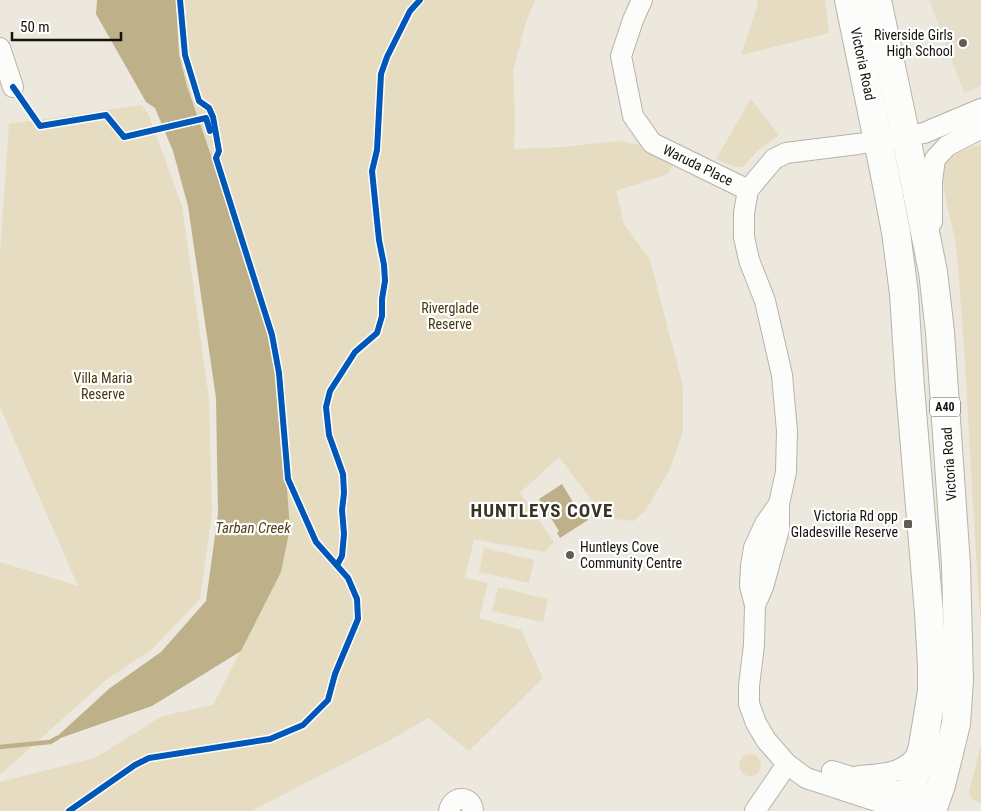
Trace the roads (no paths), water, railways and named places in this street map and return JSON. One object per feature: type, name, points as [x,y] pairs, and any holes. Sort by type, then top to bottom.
[{"type":"highway","name":"Victoria Road","points":[[849,0],[896,232],[904,294],[929,613],[932,666],[929,714],[908,805]]},
{"type":"highway","name":"Victoria Road","points":[[877,0],[932,272],[940,332],[955,556],[959,680],[956,724],[951,748],[932,811]]},
{"type":"street","name":"Waruda Place","points":[[642,0],[621,56],[633,116],[652,143],[748,190]]},
{"type":"street","points":[[0,48],[13,87]]},
{"type":"street","points":[[932,811],[859,794],[806,778],[787,764],[766,740],[756,723],[749,704],[755,605],[763,587],[779,529],[779,504],[786,472],[787,431],[782,375],[765,301],[749,260],[744,237],[744,212],[748,190],[774,159],[786,153],[929,132],[981,109]]},
{"type":"street","points":[[932,272],[932,181],[934,162],[947,146],[976,131],[981,126]]},
{"type":"street","points":[[850,777],[890,773],[908,765],[917,756],[923,741],[929,714]]},
{"type":"street","points":[[787,764],[810,765],[850,777],[908,805]]},
{"type":"street","points":[[755,811],[787,764]]},
{"type":"street","points":[[859,794],[873,811]]},
{"type":"street","points":[[450,811],[452,803],[462,798],[470,802],[473,811]]},
{"type":"water","name":"Tarban Creek","points":[[97,0],[176,0],[179,54],[187,86],[250,268],[270,332],[278,369],[290,528],[281,572],[241,651],[152,706],[52,741],[110,688],[161,652],[206,601],[218,514],[216,398],[188,206],[173,151],[155,108],[146,102],[96,14]]},
{"type":"water","points":[[562,484],[582,517],[585,515],[588,520],[560,538],[557,533],[559,531],[539,499]]},
{"type":"waterway","name":"Tarban Creek","points":[[0,747],[50,742],[57,738]]},
{"type":"place","name":"Riverside Girls High School","points":[[963,43]]},
{"type":"place","name":"Victoria Rd opp Gladesville Reserve","points":[[908,524]]},
{"type":"place","name":"Huntleys Cove Community Centre","points":[[570,555]]},
{"type":"district","name":"HUNTLEYS COVE","points":[[542,510]]},
{"type":"park label","name":"Riverglade Reserve","points":[[450,316]]},
{"type":"park label","name":"Villa Maria Reserve","points":[[103,386]]}]
